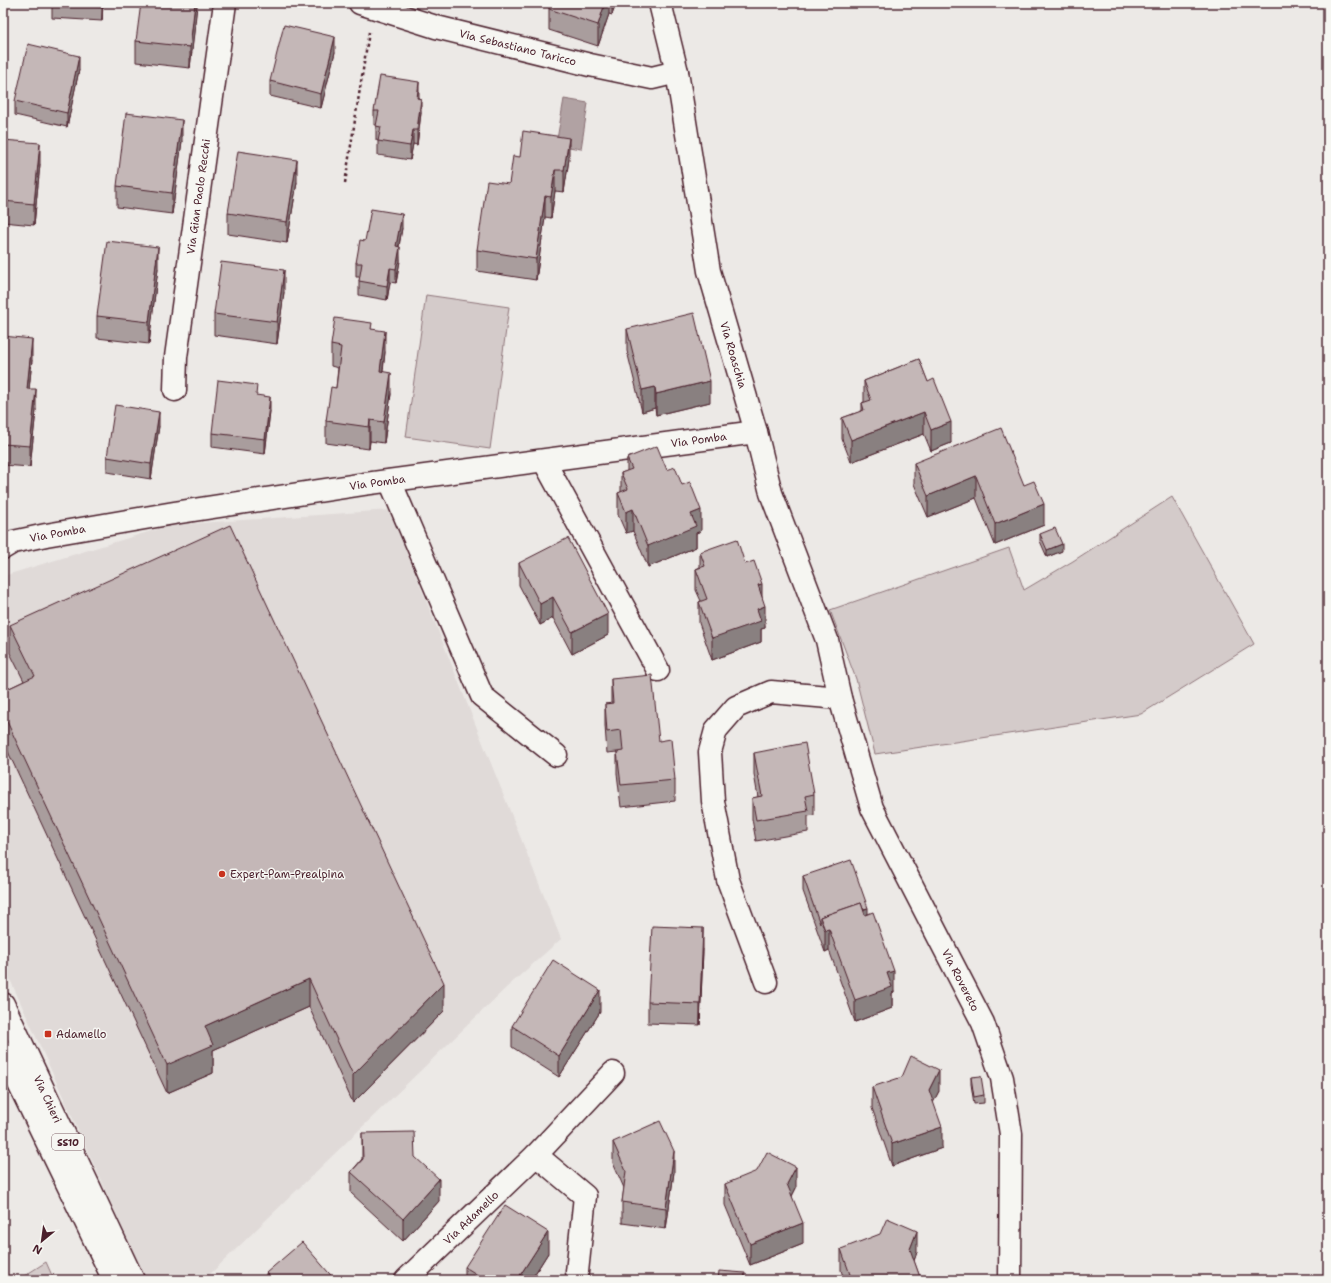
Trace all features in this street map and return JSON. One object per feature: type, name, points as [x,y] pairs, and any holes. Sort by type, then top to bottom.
[{"type":"street","name":"Via Gian Paolo Recchi","points":[[175,390],[176,357],[225,3]]},
{"type":"street","name":"Via Roaschia","points":[[660,3],[677,72],[709,271],[756,432],[771,493],[827,640],[840,698]]},
{"type":"street","name":"Via Sebastiano Taricco","points":[[367,5],[436,27],[590,65],[652,78],[677,72]]},
{"type":"street","name":"Via Pomba","points":[[3,548],[13,542],[46,535],[181,512],[390,481],[756,432]]},
{"type":"street","points":[[544,461],[658,670]]},
{"type":"street","points":[[390,481],[482,696],[556,755]]},
{"type":"street","points":[[766,982],[728,880],[713,802],[710,752],[716,730],[736,707],[771,692],[840,698]]},
{"type":"street","name":"Via Rovereto","points":[[840,698],[872,808],[983,1023],[1002,1078],[1011,1134],[1010,1280]]},
{"type":"street","name":"Via Chieri","points":[[3,1004],[133,1280]]},
{"type":"street","name":"Via Chieri","points":[[3,1051],[114,1280]]},
{"type":"street","name":"Via Adamello","points":[[406,1280],[536,1155],[613,1073]]},
{"type":"street","points":[[536,1155],[585,1196],[577,1272]]},
{"type":"path","points":[[345,183],[367,5]]},
{"type":"shaded area","points":[[564,99],[588,103],[581,149],[556,145]]},
{"type":"shaded area","points":[[426,295],[509,307],[490,449],[406,437]]},
{"type":"shaded area","points":[[1172,497],[1254,644],[1141,714],[875,754],[856,679],[830,610],[1009,548],[1024,590],[1073,561]]},
{"type":"shaded area","points":[[390,510],[561,939],[507,987],[204,1280],[146,1280],[3,964],[3,576],[171,525]]},
{"type":"shaded area","points":[[46,1262],[54,1280],[18,1280]]},
{"type":"building","points":[[102,3],[102,7],[52,4]]},
{"type":"building","points":[[141,3],[195,3],[190,47],[136,41]]},
{"type":"building","points":[[550,3],[605,3],[598,25],[549,9]]},
{"type":"building","points":[[284,25],[335,37],[321,94],[270,81]]},
{"type":"building","points":[[28,44],[79,56],[67,113],[15,101]]},
{"type":"building","points":[[380,76],[419,82],[417,98],[421,99],[417,130],[413,130],[410,146],[378,141],[381,127],[376,126],[379,111],[374,111]]},
{"type":"building","points":[[126,113],[182,120],[172,193],[117,186]]},
{"type":"building","points":[[523,131],[569,138],[564,170],[555,170],[551,197],[545,196],[536,259],[477,250],[487,181],[509,184],[513,156],[520,157]]},
{"type":"building","points":[[3,140],[40,143],[34,204],[3,201]]},
{"type":"building","points":[[238,151],[297,160],[287,222],[228,213]]},
{"type":"building","points":[[371,209],[402,214],[396,246],[400,247],[396,269],[390,268],[387,286],[359,281],[362,263],[356,263],[360,240],[365,241]]},
{"type":"building","points":[[107,241],[158,247],[149,322],[97,316]]},
{"type":"building","points":[[221,262],[284,270],[277,322],[214,314]]},
{"type":"building","points":[[694,313],[710,381],[656,394],[655,387],[642,390],[627,329]]},
{"type":"building","points":[[335,318],[372,323],[371,329],[385,331],[380,371],[391,373],[384,422],[370,420],[369,427],[326,421],[331,387],[336,388],[341,347],[331,345]]},
{"type":"building","points":[[3,336],[32,339],[27,389],[36,389],[30,446],[3,444]]},
{"type":"building","points":[[919,359],[928,382],[934,379],[951,422],[931,430],[924,412],[851,440],[842,418],[864,410],[862,403],[871,400],[864,381]]},
{"type":"building","points":[[218,380],[257,385],[256,395],[270,397],[265,439],[212,433]]},
{"type":"building","points":[[115,405],[159,412],[151,464],[107,457]]},
{"type":"building","points":[[1001,428],[1024,485],[1034,481],[1044,504],[995,524],[976,476],[928,496],[914,463]]},
{"type":"building","points":[[657,446],[667,470],[675,467],[682,485],[690,482],[701,510],[691,514],[696,526],[648,546],[633,509],[626,512],[618,493],[628,489],[621,473],[632,469],[627,458]]},
{"type":"building","name":"Expert-Pam-Prealpina","points":[[230,525],[444,983],[353,1075],[309,979],[205,1026],[213,1045],[167,1065],[3,713],[3,691],[35,676],[10,625]]},
{"type":"building","points":[[1055,528],[1062,544],[1047,550],[1040,534]]},
{"type":"building","points":[[568,538],[608,614],[572,632],[553,597],[540,604],[519,563]]},
{"type":"building","points":[[737,539],[745,564],[754,561],[762,584],[758,585],[765,606],[757,609],[761,621],[712,638],[699,602],[707,599],[696,569],[705,566],[700,552]]},
{"type":"building","points":[[652,675],[659,741],[671,739],[675,780],[621,785],[617,752],[623,751],[621,730],[607,732],[605,704],[613,703],[611,679]]},
{"type":"building","points":[[805,743],[814,794],[805,796],[808,811],[756,820],[752,798],[762,796],[754,753]]},
{"type":"building","points":[[851,860],[868,908],[863,909],[861,903],[820,917],[820,924],[803,876]]},
{"type":"building","points":[[861,903],[865,915],[873,912],[894,971],[887,973],[892,987],[855,1000],[829,929],[825,930],[820,917]]},
{"type":"building","points":[[652,926],[703,928],[700,1004],[648,1002]]},
{"type":"building","points":[[553,960],[600,990],[559,1056],[512,1026]]},
{"type":"building","points":[[911,1056],[939,1070],[929,1090],[942,1127],[892,1144],[872,1087],[902,1077]]},
{"type":"building","points":[[981,1076],[984,1095],[974,1097],[971,1077]]},
{"type":"building","points":[[660,1121],[674,1151],[666,1208],[622,1202],[626,1171],[613,1142]]},
{"type":"building","points":[[414,1132],[415,1157],[439,1179],[403,1219],[351,1172],[363,1159],[362,1133]]},
{"type":"building","points":[[767,1152],[796,1167],[787,1184],[803,1223],[750,1244],[725,1184],[757,1171]]},
{"type":"building","points":[[505,1205],[548,1232],[517,1280],[486,1280],[465,1267]]},
{"type":"building","points":[[887,1218],[917,1231],[910,1249],[921,1280],[852,1280],[841,1249],[880,1234]]},
{"type":"building","points":[[302,1242],[335,1280],[264,1280],[269,1276],[266,1273]]},
{"type":"building","points":[[719,1271],[745,1273],[744,1280],[718,1280]]},
{"type":"place","name":"Expert-Pam-Prealpina","points":[[222,874]]},
{"type":"place","name":"Adamello","points":[[48,1034]]}]
